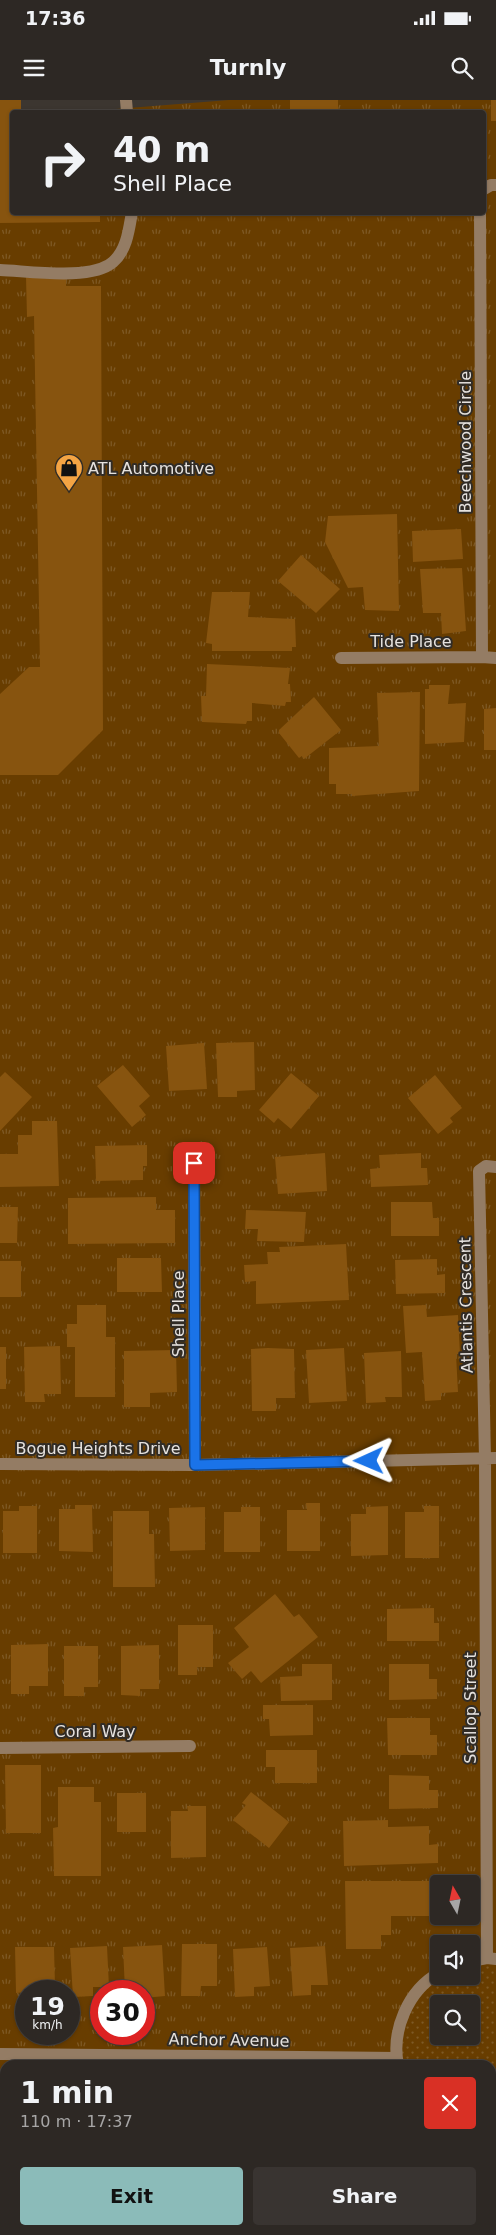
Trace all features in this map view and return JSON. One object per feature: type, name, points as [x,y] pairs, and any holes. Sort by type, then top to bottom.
[{"type":"street","points":[[0,270],[86,273],[113,262],[127,240],[131,215]]},
{"type":"street","name":"Beechwood Circle","points":[[480,215],[482,657]]},
{"type":"street","points":[[482,657],[496,658]]},
{"type":"street","name":"Tide Place","points":[[341,658],[482,657]]},
{"type":"street","name":"Shell Place","points":[[194,1163],[195,1465]]},
{"type":"street","name":"Atlantis Crescent","points":[[490,1458],[479,1171],[486,1166],[496,1166]]},
{"type":"street","name":"Bogue Heights Drive","points":[[0,1464],[195,1465],[490,1458]]},
{"type":"street","name":"Scallop Street","points":[[490,1458],[492,1958]]},
{"type":"street","name":"Coral Way","points":[[0,1748],[190,1746]]},
{"type":"street","points":[[398,2060],[399,2028],[410,2000],[430,1978]]},
{"type":"street","name":"Anchor Avenue","points":[[0,2054],[298,2060]]},
{"type":"green space","points":[[229,100],[496,100],[496,2060],[0,2060],[0,119],[10,118],[10,215],[486,215],[486,110],[103,110]]},
{"type":"green space","points":[[496,1964],[496,2060],[403,2060],[402,2041],[405,2028],[409,2015],[422,1992],[430,1983],[430,1985],[480,1985],[480,1965]]},
{"type":"building","points":[[0,100],[21,100],[21,110],[10,110],[10,215],[100,215],[100,222],[0,223]]},
{"type":"building","points":[[290,100],[338,100],[338,110],[290,110]]},
{"type":"building","points":[[491,100],[496,100],[496,121],[491,121]]},
{"type":"building","name":"ATL Automotive","points":[[26,277],[66,278],[66,286],[101,286],[103,730],[58,775],[0,775],[0,694],[29,667],[40,667],[34,316],[27,317]]},
{"type":"building","points":[[397,514],[399,611],[365,610],[363,587],[348,588],[325,542],[328,516]]},
{"type":"building","points":[[461,529],[463,559],[413,562],[412,531]]},
{"type":"building","points":[[301,555],[340,589],[316,613],[278,581]]},
{"type":"building","points":[[462,568],[466,631],[442,634],[441,613],[423,613],[420,569]]},
{"type":"building","points":[[212,592],[250,592],[248,617],[295,619],[296,647],[292,647],[292,651],[212,651],[212,644],[206,643]]},
{"type":"building","points":[[207,664],[290,668],[288,684],[290,684],[291,702],[286,702],[285,706],[252,703],[252,721],[247,721],[246,724],[202,722],[201,696],[206,696]]},
{"type":"building","points":[[429,685],[450,685],[448,704],[466,703],[464,742],[425,744],[425,689],[429,689]]},
{"type":"building","points":[[420,692],[419,791],[352,796],[352,794],[336,794],[336,784],[329,784],[329,748],[379,746],[377,693]]},
{"type":"building","points":[[314,697],[341,730],[304,759],[302,756],[299,758],[279,733],[279,730]]},
{"type":"building","points":[[496,708],[496,750],[484,750],[484,709]]},
{"type":"building","points":[[254,1042],[255,1090],[237,1091],[237,1097],[218,1097],[216,1043]]},
{"type":"building","points":[[204,1043],[207,1089],[169,1091],[166,1046]]},
{"type":"building","points":[[123,1065],[150,1096],[139,1106],[146,1115],[132,1127],[97,1086]]},
{"type":"building","points":[[5,1072],[32,1097],[0,1131],[0,1077]]},
{"type":"building","points":[[291,1073],[319,1096],[291,1129],[278,1118],[274,1123],[259,1110]]},
{"type":"building","points":[[435,1075],[462,1108],[450,1118],[453,1122],[438,1134],[408,1098]]},
{"type":"building","points":[[32,1121],[57,1121],[59,1186],[0,1187],[0,1154],[18,1154],[18,1135],[32,1135]]},
{"type":"building","points":[[147,1145],[147,1166],[143,1166],[143,1180],[96,1181],[95,1146]]},
{"type":"building","points":[[325,1153],[327,1191],[278,1194],[275,1157]]},
{"type":"building","points":[[421,1153],[421,1168],[427,1168],[428,1185],[371,1187],[370,1169],[380,1168],[379,1155]]},
{"type":"building","points":[[156,1197],[156,1210],[175,1210],[175,1243],[68,1244],[68,1198]]},
{"type":"building","points":[[391,1202],[432,1202],[433,1218],[439,1218],[439,1236],[391,1236]]},
{"type":"building","points":[[0,1207],[18,1207],[17,1243],[0,1243]]},
{"type":"building","points":[[246,1210],[306,1212],[304,1242],[257,1241],[258,1229],[245,1229]]},
{"type":"building","points":[[346,1244],[349,1300],[256,1304],[256,1281],[245,1282],[244,1265],[268,1264],[267,1252],[280,1252],[279,1247]]},
{"type":"building","points":[[117,1258],[161,1258],[162,1292],[117,1292]]},
{"type":"building","points":[[437,1259],[437,1275],[445,1274],[445,1293],[396,1294],[395,1260]]},
{"type":"building","points":[[0,1261],[21,1261],[21,1297],[0,1297]]},
{"type":"building","points":[[77,1305],[106,1305],[106,1337],[115,1337],[115,1397],[75,1397],[75,1347],[67,1347],[67,1324],[77,1324]]},
{"type":"building","points":[[426,1305],[427,1317],[458,1315],[460,1354],[456,1354],[458,1392],[441,1393],[441,1400],[425,1401],[422,1352],[406,1353],[403,1306]]},
{"type":"building","points":[[60,1346],[61,1394],[44,1394],[45,1402],[25,1402],[24,1347]]},
{"type":"building","points":[[0,1347],[6,1347],[6,1389],[0,1389]]},
{"type":"building","points":[[344,1348],[347,1401],[309,1403],[306,1350]]},
{"type":"building","points":[[251,1349],[294,1349],[295,1398],[276,1398],[276,1411],[252,1411]]},
{"type":"building","points":[[176,1350],[177,1392],[150,1393],[150,1407],[124,1407],[124,1351]]},
{"type":"building","points":[[401,1351],[402,1397],[385,1397],[386,1402],[366,1403],[364,1353]]},
{"type":"building","points":[[306,1503],[320,1503],[320,1551],[287,1551],[287,1510],[307,1510]]},
{"type":"building","points":[[75,1505],[92,1505],[93,1552],[59,1551],[59,1509],[75,1509]]},
{"type":"building","points":[[19,1506],[37,1506],[37,1553],[3,1553],[3,1511],[19,1511]]},
{"type":"building","points":[[388,1506],[388,1555],[351,1556],[351,1514],[366,1514],[366,1507]]},
{"type":"building","points":[[424,1506],[439,1506],[439,1558],[405,1558],[405,1512],[424,1512]]},
{"type":"building","points":[[205,1507],[205,1550],[170,1551],[169,1508]]},
{"type":"building","points":[[241,1507],[260,1507],[260,1552],[224,1552],[224,1512],[241,1512]]},
{"type":"building","points":[[113,1511],[149,1511],[149,1534],[154,1534],[155,1587],[113,1587]]},
{"type":"building","points":[[275,1594],[294,1617],[299,1614],[318,1637],[261,1683],[251,1671],[242,1679],[228,1663],[249,1647],[234,1628]]},
{"type":"building","points":[[434,1608],[434,1623],[439,1623],[439,1641],[387,1641],[387,1609]]},
{"type":"building","points":[[178,1625],[213,1625],[213,1667],[197,1667],[197,1675],[178,1675]]},
{"type":"building","points":[[48,1644],[48,1686],[29,1686],[29,1694],[11,1694],[11,1645]]},
{"type":"building","points":[[159,1645],[159,1689],[140,1689],[140,1696],[121,1695],[121,1646]]},
{"type":"building","points":[[64,1646],[98,1646],[98,1687],[84,1687],[84,1696],[64,1696]]},
{"type":"building","points":[[302,1664],[332,1664],[332,1700],[281,1701],[280,1677],[302,1676]]},
{"type":"building","points":[[389,1664],[429,1664],[429,1679],[437,1679],[437,1699],[389,1700]]},
{"type":"building","points":[[263,1705],[313,1705],[313,1735],[270,1736],[269,1719],[263,1719]]},
{"type":"building","points":[[387,1718],[430,1718],[430,1735],[437,1735],[437,1755],[388,1755]]},
{"type":"building","points":[[266,1750],[317,1750],[317,1783],[275,1783],[275,1767],[266,1767]]},
{"type":"building","points":[[5,1765],[41,1765],[41,1833],[6,1833]]},
{"type":"building","points":[[389,1775],[429,1776],[429,1790],[438,1790],[438,1808],[389,1809]]},
{"type":"building","points":[[58,1787],[94,1787],[94,1802],[101,1802],[101,1876],[54,1876],[53,1828],[58,1827]]},
{"type":"building","points":[[251,1792],[289,1822],[269,1848],[233,1820],[246,1805],[242,1803]]},
{"type":"building","points":[[117,1793],[146,1793],[146,1832],[117,1832]]},
{"type":"building","points":[[187,1806],[206,1806],[206,1857],[171,1858],[171,1811],[188,1811]]},
{"type":"building","points":[[388,1820],[388,1827],[429,1826],[429,1845],[438,1844],[438,1863],[344,1866],[343,1821]]},
{"type":"building","points":[[345,1881],[430,1881],[430,1916],[391,1916],[391,1935],[381,1935],[381,1949],[346,1949]]},
{"type":"building","points":[[182,1944],[217,1944],[217,1986],[201,1986],[200,1996],[181,1996]]},
{"type":"building","points":[[162,1945],[165,1996],[155,1997],[155,1980],[124,1980],[123,1947]]},
{"type":"building","points":[[107,1946],[109,1980],[90,1980],[90,1996],[80,1997],[80,1980],[72,1980],[70,1948]]},
{"type":"building","points":[[325,1946],[328,1985],[311,1985],[311,1995],[293,1996],[290,1948]]},
{"type":"building","points":[[15,1947],[54,1947],[55,1980],[16,1980]]},
{"type":"building","points":[[267,1947],[270,1986],[254,1987],[254,1996],[235,1997],[233,1949]]},
{"type":"place","name":"ATL Automotive","points":[[69,492]]},
{"type":"route","points":[[194,1163],[195,1465],[369,1461]]}]
